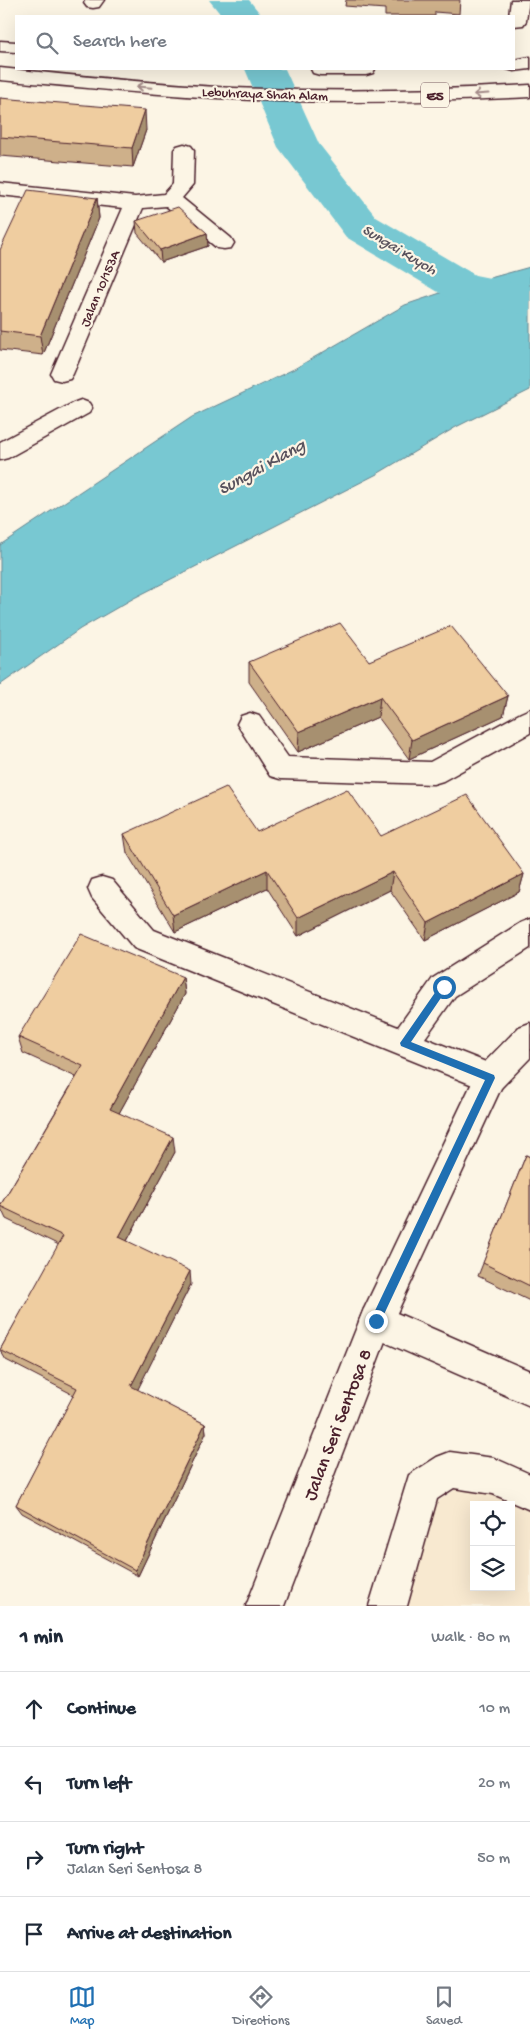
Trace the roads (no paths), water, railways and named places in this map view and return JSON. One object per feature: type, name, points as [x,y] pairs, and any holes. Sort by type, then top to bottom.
[{"type":"main road","points":[[520,0],[520,21]]},
{"type":"main road","points":[[0,46],[15,48]]},
{"type":"main road","points":[[515,64],[530,63]]},
{"type":"main road","name":"Lebuhraya Shah Alam","points":[[0,74],[193,91],[340,96],[469,95],[530,91]]},
{"type":"main road","points":[[0,189],[135,203],[170,199],[182,185],[184,150]]},
{"type":"main road","points":[[170,199],[224,243]]},
{"type":"main road","name":"Jalan 10/153A","points":[[62,374],[135,203]]},
{"type":"main road","points":[[0,452],[81,408]]},
{"type":"main road","points":[[250,724],[280,768],[433,773],[530,720]]},
{"type":"main road","points":[[102,889],[144,939],[490,1078]]},
{"type":"main road","points":[[404,1043],[444,987],[530,932]]},
{"type":"main road","name":"Jalan Seri Sentosa 8","points":[[265,1606],[376,1321],[490,1078],[530,1037]]},
{"type":"main road","points":[[376,1321],[530,1389]]},
{"type":"main road","points":[[388,1606],[422,1488],[450,1470],[494,1476],[530,1492]]},
{"type":"water","name":"Sungai Klang","points":[[530,267],[530,390],[456,427],[377,474],[134,598],[80,629],[0,685],[0,545],[192,417],[294,369],[405,305],[461,286]]},
{"type":"waterway","name":"Sungai Kuyoh","points":[[228,0],[242,15]]},
{"type":"waterway","name":"Sungai Kuyoh","points":[[265,70],[299,147],[361,227],[461,286],[530,301]]}]
